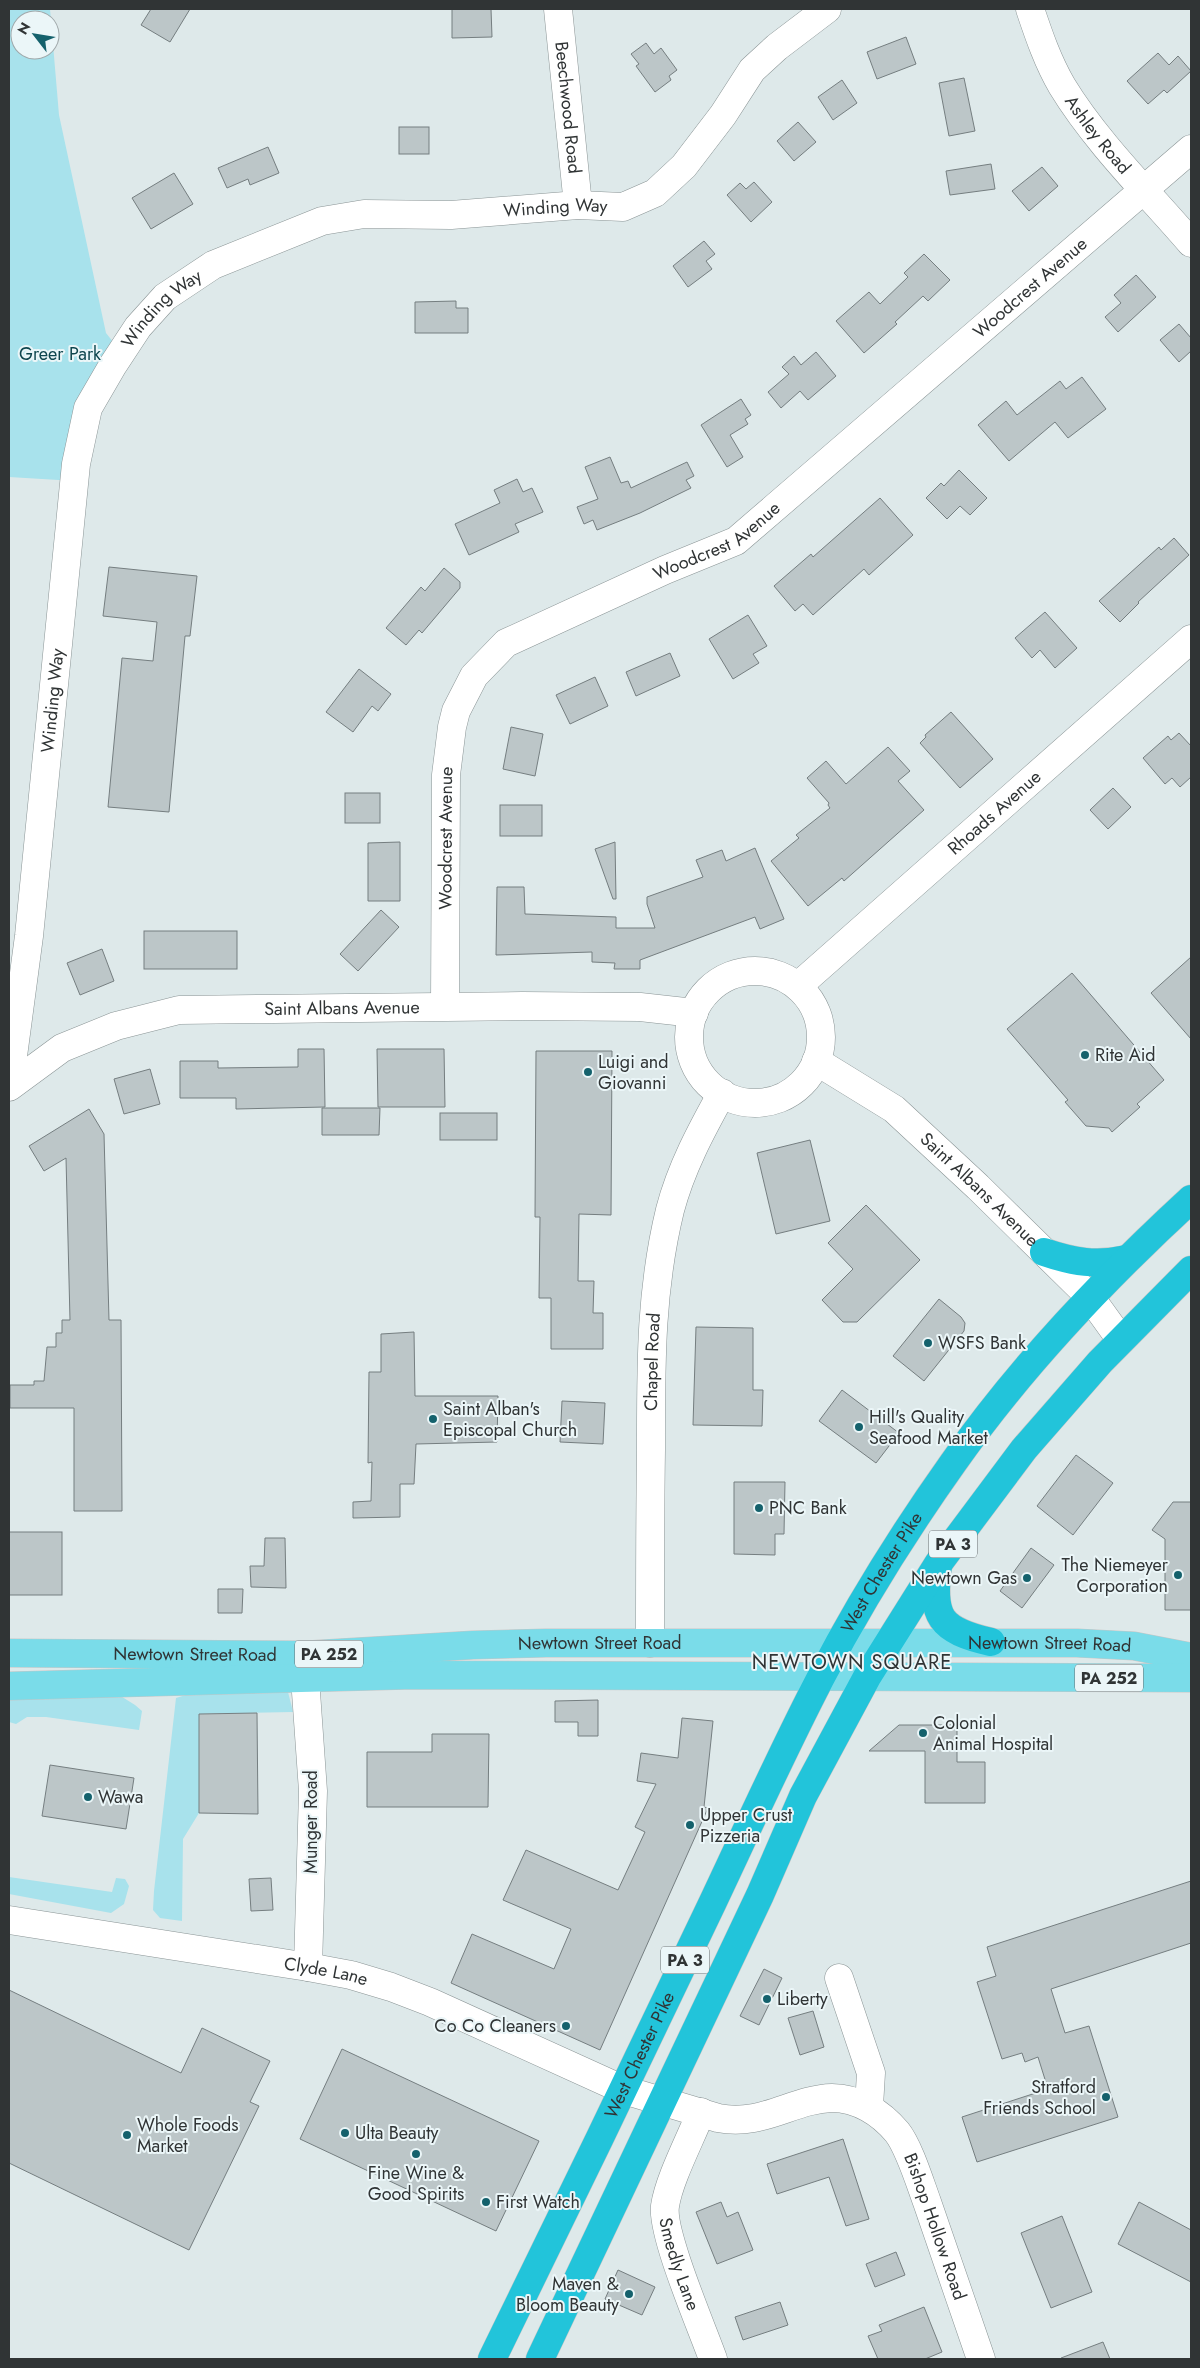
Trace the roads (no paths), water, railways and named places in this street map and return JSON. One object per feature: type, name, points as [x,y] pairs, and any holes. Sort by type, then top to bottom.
[{"type":"highway","name":"West Chester Pike","points":[[492,2359],[624,2090],[822,1676],[896,1547],[954,1461],[1023,1373],[1090,1297],[1191,1198]]},
{"type":"highway","points":[[1044,1252],[1089,1263],[1106,1263],[1127,1259]]},
{"type":"highway","name":"PA 3","points":[[540,2359],[663,2103],[760,1895],[803,1796],[867,1677],[938,1564],[1024,1449],[1121,1340],[1191,1270]]},
{"type":"highway","points":[[938,1564],[935,1595],[942,1618],[955,1631],[991,1642]]},
{"type":"main road","name":"Newtown Street Road","points":[[9,1653],[305,1655],[473,1645],[991,1642],[1134,1646],[1191,1657]]},
{"type":"main road","name":"Newtown Street Road","points":[[9,1686],[414,1675],[1191,1678]]},
{"type":"street","name":"Beechwood Road","points":[[558,9],[578,205]]},
{"type":"street","name":"Winding Way","points":[[9,1086],[31,916],[76,464],[88,408],[138,327],[165,297],[213,265],[322,222],[364,214],[451,215],[578,205],[622,207],[655,193],[684,166],[723,116],[752,70],[777,47],[827,9]]},
{"type":"street","name":"Ashley Road","points":[[1030,9],[1042,46],[1062,86],[1088,124],[1191,244]]},
{"type":"street","name":"Woodcrest Avenue","points":[[445,1006],[446,775],[456,710],[474,676],[506,643],[665,570],[736,542],[1191,149]]},
{"type":"street","name":"Rhoads Avenue","points":[[798,986],[1191,639]]},
{"type":"street","points":[[746,972],[769,972],[783,977],[798,986],[812,1003],[820,1024],[820,1051],[808,1075],[796,1088],[774,1099],[752,1102],[738,1100],[722,1093],[708,1082],[694,1062],[690,1032],[694,1013],[710,989],[734,974],[746,972]]},
{"type":"street","name":"Saint Albans Avenue","points":[[9,1086],[62,1048],[116,1026],[179,1010],[445,1006],[640,1008],[694,1013]]},
{"type":"street","name":"Saint Albans Avenue","points":[[816,1061],[894,1109],[1090,1297],[1121,1340]]},
{"type":"street","name":"Chapel Road","points":[[650,1643],[651,1362],[656,1282],[670,1209],[682,1172],[693,1145],[722,1093]]},
{"type":"street","name":"Munger Road","points":[[305,1678],[313,1791],[308,1967]]},
{"type":"street","name":"Clyde Lane","points":[[9,1920],[351,1975],[430,2002],[624,2090]]},
{"type":"street","points":[[839,1978],[871,2073],[869,2106]]},
{"type":"street","name":"Bishop Hollow Road","points":[[624,2090],[663,2103],[731,2121],[754,2119],[832,2098],[850,2100],[869,2106],[898,2133],[917,2173],[981,2359]]},
{"type":"street","name":"Smedly Lane","points":[[701,2112],[668,2194],[664,2218],[672,2246],[713,2359]]},
{"type":"place","name":"Rite Aid","points":[[1085,1055]]},
{"type":"place","name":"Luigi and Giovanni","points":[[588,1072]]},
{"type":"place","name":"WSFS Bank","points":[[928,1343]]},
{"type":"place","name":"Saint Alban's Episcopal Church","points":[[433,1419]]},
{"type":"place","name":"Hill's Quality Seafood Market","points":[[859,1427]]},
{"type":"place","name":"PNC Bank","points":[[759,1508]]},
{"type":"place","name":"The Niemeyer Corporation","points":[[1178,1575]]},
{"type":"place","name":"Newtown Gas","points":[[1027,1578]]},
{"type":"place","name":"Colonial Animal Hospital","points":[[923,1733]]},
{"type":"place","name":"Wawa","points":[[88,1797]]},
{"type":"place","name":"Upper Crust Pizzeria","points":[[690,1825]]},
{"type":"place","name":"Liberty","points":[[767,1999]]},
{"type":"place","name":"Co Co Cleaners","points":[[566,2026]]},
{"type":"place","name":"Stratford Friends School","points":[[1106,2097]]},
{"type":"place","name":"Ulta Beauty","points":[[345,2133]]},
{"type":"place","name":"Whole Foods Market","points":[[127,2135]]},
{"type":"place","name":"Fine Wine & Good Spirits","points":[[416,2154]]},
{"type":"place","name":"First Watch","points":[[486,2202]]},
{"type":"place","name":"Maven & Bloom Beauty","points":[[629,2294]]},
{"type":"district","name":"NEWTOWN SQUARE","points":[[852,1662]]},
{"type":"park label","name":"Greer Park","points":[[60,354]]}]
